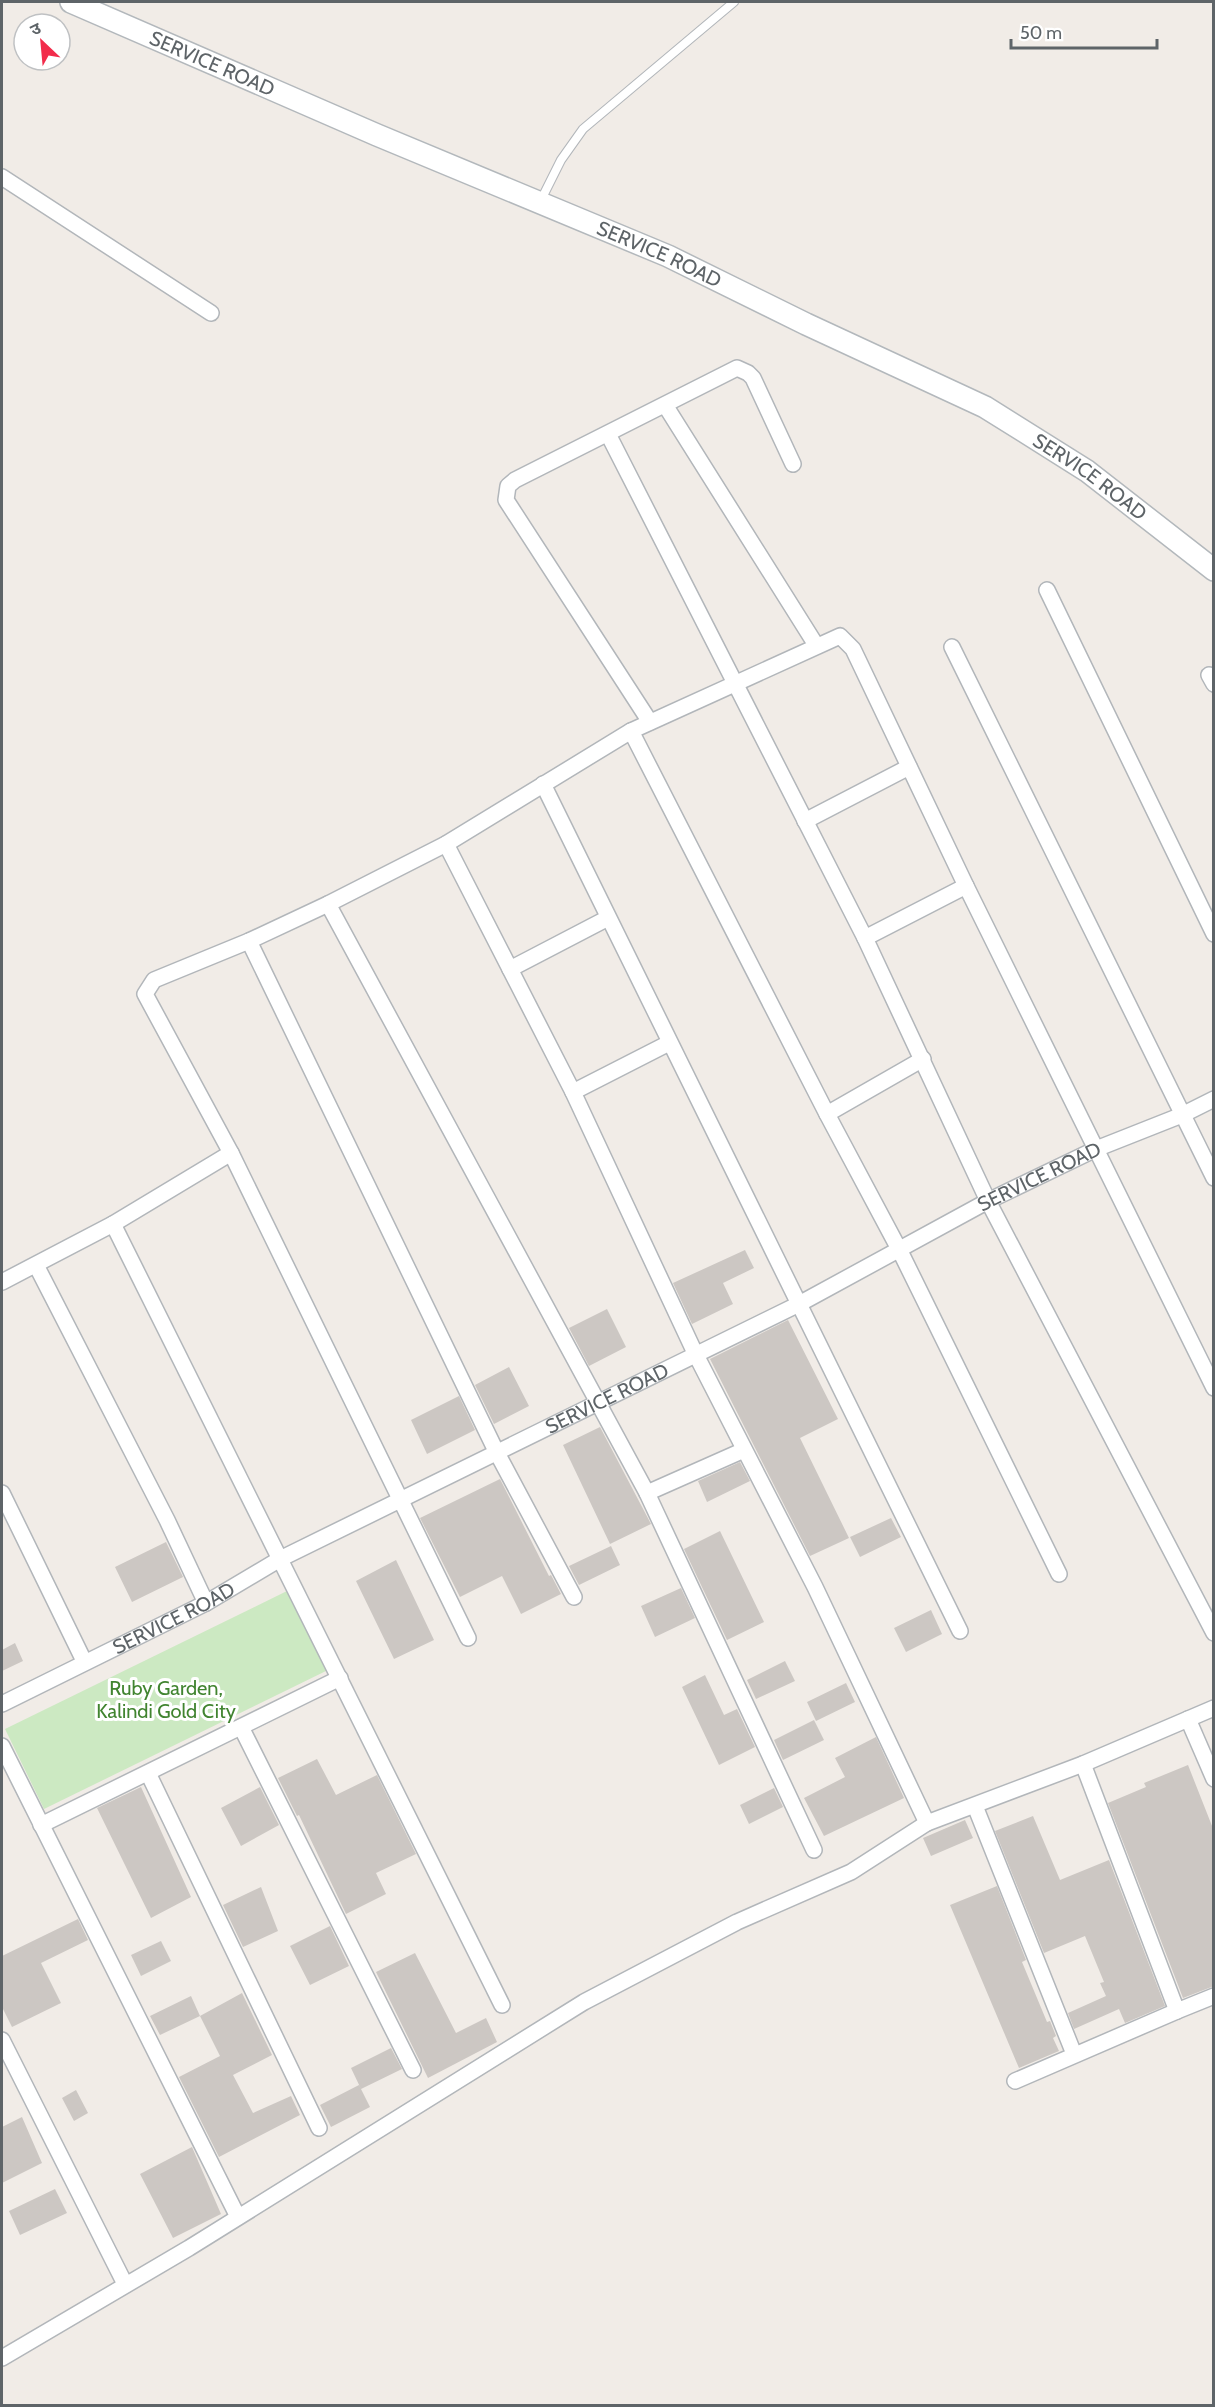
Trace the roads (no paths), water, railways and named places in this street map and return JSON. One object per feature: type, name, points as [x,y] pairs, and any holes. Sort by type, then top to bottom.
[{"type":"street","name":"SERVICE ROAD","points":[[71,2],[668,256],[806,324],[985,406],[1087,471],[1214,570]]},
{"type":"street","points":[[2,177],[211,313]]},
{"type":"street","points":[[650,722],[506,500],[508,486],[514,480],[742,368],[753,378],[793,464]]},
{"type":"street","points":[[665,405],[816,645]]},
{"type":"street","points":[[608,434],[865,938],[988,1202],[1214,1633]]},
{"type":"street","points":[[1047,590],[1214,933]]},
{"type":"street","points":[[468,1638],[231,1153],[145,994],[154,980],[249,941],[446,844],[631,731],[840,636],[853,649],[966,886],[1214,1388]]},
{"type":"street","points":[[952,647],[1214,1178]]},
{"type":"street","points":[[631,731],[826,1114],[900,1251],[1059,1574]]},
{"type":"street","points":[[805,822],[909,767]]},
{"type":"street","points":[[543,784],[960,1631]]},
{"type":"street","points":[[446,844],[573,1092],[695,1353],[815,1587],[927,1823]]},
{"type":"street","points":[[865,938],[966,886]]},
{"type":"street","points":[[328,904],[647,1493],[814,1850]]},
{"type":"street","points":[[510,969],[608,918]]},
{"type":"street","points":[[249,941],[496,1451],[574,1597]]},
{"type":"street","points":[[573,1092],[669,1043]]},
{"type":"street","points":[[826,1114],[923,1059]]},
{"type":"street","name":"SERVICE ROAD","points":[[2,1704],[84,1661],[206,1603],[280,1559],[598,1400],[799,1304],[988,1202],[1096,1149],[1182,1115],[1214,1099]]},
{"type":"street","points":[[2,1282],[113,1224],[231,1153]]},
{"type":"street","points":[[113,1224],[502,2005]]},
{"type":"street","points":[[36,1265],[167,1520],[206,1603]]},
{"type":"street","points":[[647,1493],[744,1450]]},
{"type":"street","points":[[2,1493],[84,1661]]},
{"type":"street","points":[[41,1825],[340,1678]]},
{"type":"street","points":[[2,2358],[238,2217],[584,2002],[737,1922],[851,1872],[927,1823],[1083,1764],[1214,1707]]},
{"type":"street","points":[[1188,1719],[1214,1779]]},
{"type":"street","points":[[241,1727],[413,2070]]},
{"type":"street","points":[[2,1746],[238,2217]]},
{"type":"street","points":[[1083,1764],[1177,2011]]},
{"type":"street","points":[[148,1773],[319,2128]]},
{"type":"street","points":[[975,1806],[1074,2054]]},
{"type":"street","points":[[1015,2081],[1214,1996]]},
{"type":"street","points":[[2,2040],[125,2284]]},
{"type":"lane","points":[[539,203],[561,160],[583,129],[734,2]]},
{"type":"park label","name":"Ruby Garden, Kalindi Gold City","points":[[166,1700]]}]
